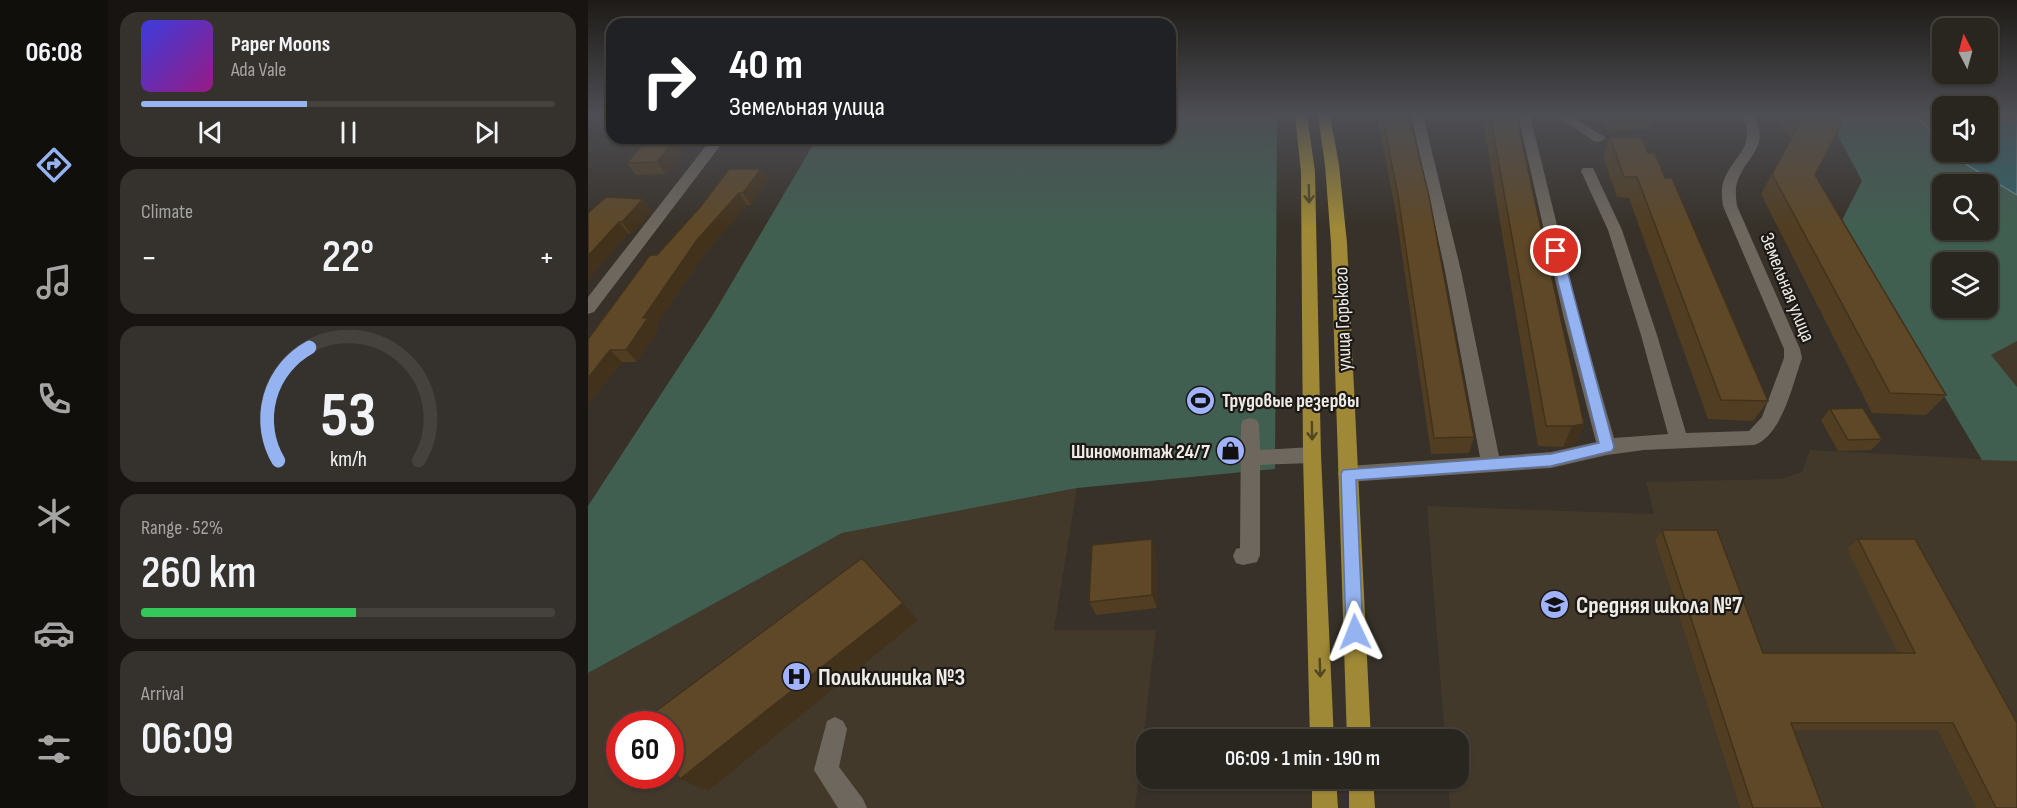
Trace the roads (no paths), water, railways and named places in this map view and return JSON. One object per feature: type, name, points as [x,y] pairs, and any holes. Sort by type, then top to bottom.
[{"type":"main road","name":"улица Горького","points":[[1306,153],[1312,455],[1322,729]]},
{"type":"main road","name":"улица Горького","points":[[1330,153],[1339,243],[1359,729]]},
{"type":"main road","points":[[1324,789],[1324,808]]},
{"type":"main road","points":[[1361,789],[1362,808]]},
{"type":"street","points":[[588,308],[708,153]]},
{"type":"street","points":[[1426,153],[1453,271],[1491,464]]},
{"type":"street","points":[[1533,153],[1572,319],[1607,447]]},
{"type":"street","name":"Земельная улица","points":[[1348,474],[1551,460],[1607,447],[1754,438],[1770,421],[1793,358],[1792,349],[1730,206],[1728,191],[1731,179],[1748,153]]},
{"type":"street","points":[[1588,171],[1615,230],[1649,334],[1679,441]]},
{"type":"street","points":[[1243,556],[1250,555],[1250,425]]},
{"type":"street","points":[[1251,458],[1312,455]]},
{"type":"street","points":[[835,729],[826,771],[854,808]]},
{"type":"water","points":[[1998,153],[2017,153],[2017,195],[1998,184],[1998,174],[1982,174],[1964,162],[1998,162]]},
{"type":"place","name":"Трудовые резервы","points":[[1201,400]]},
{"type":"place","name":"Шиномонтаж 24/7","points":[[1231,451]]},
{"type":"place","name":"Средняя школа №7","points":[[1555,605]]},
{"type":"place","name":"Поликлиника №3","points":[[797,677]]}]
